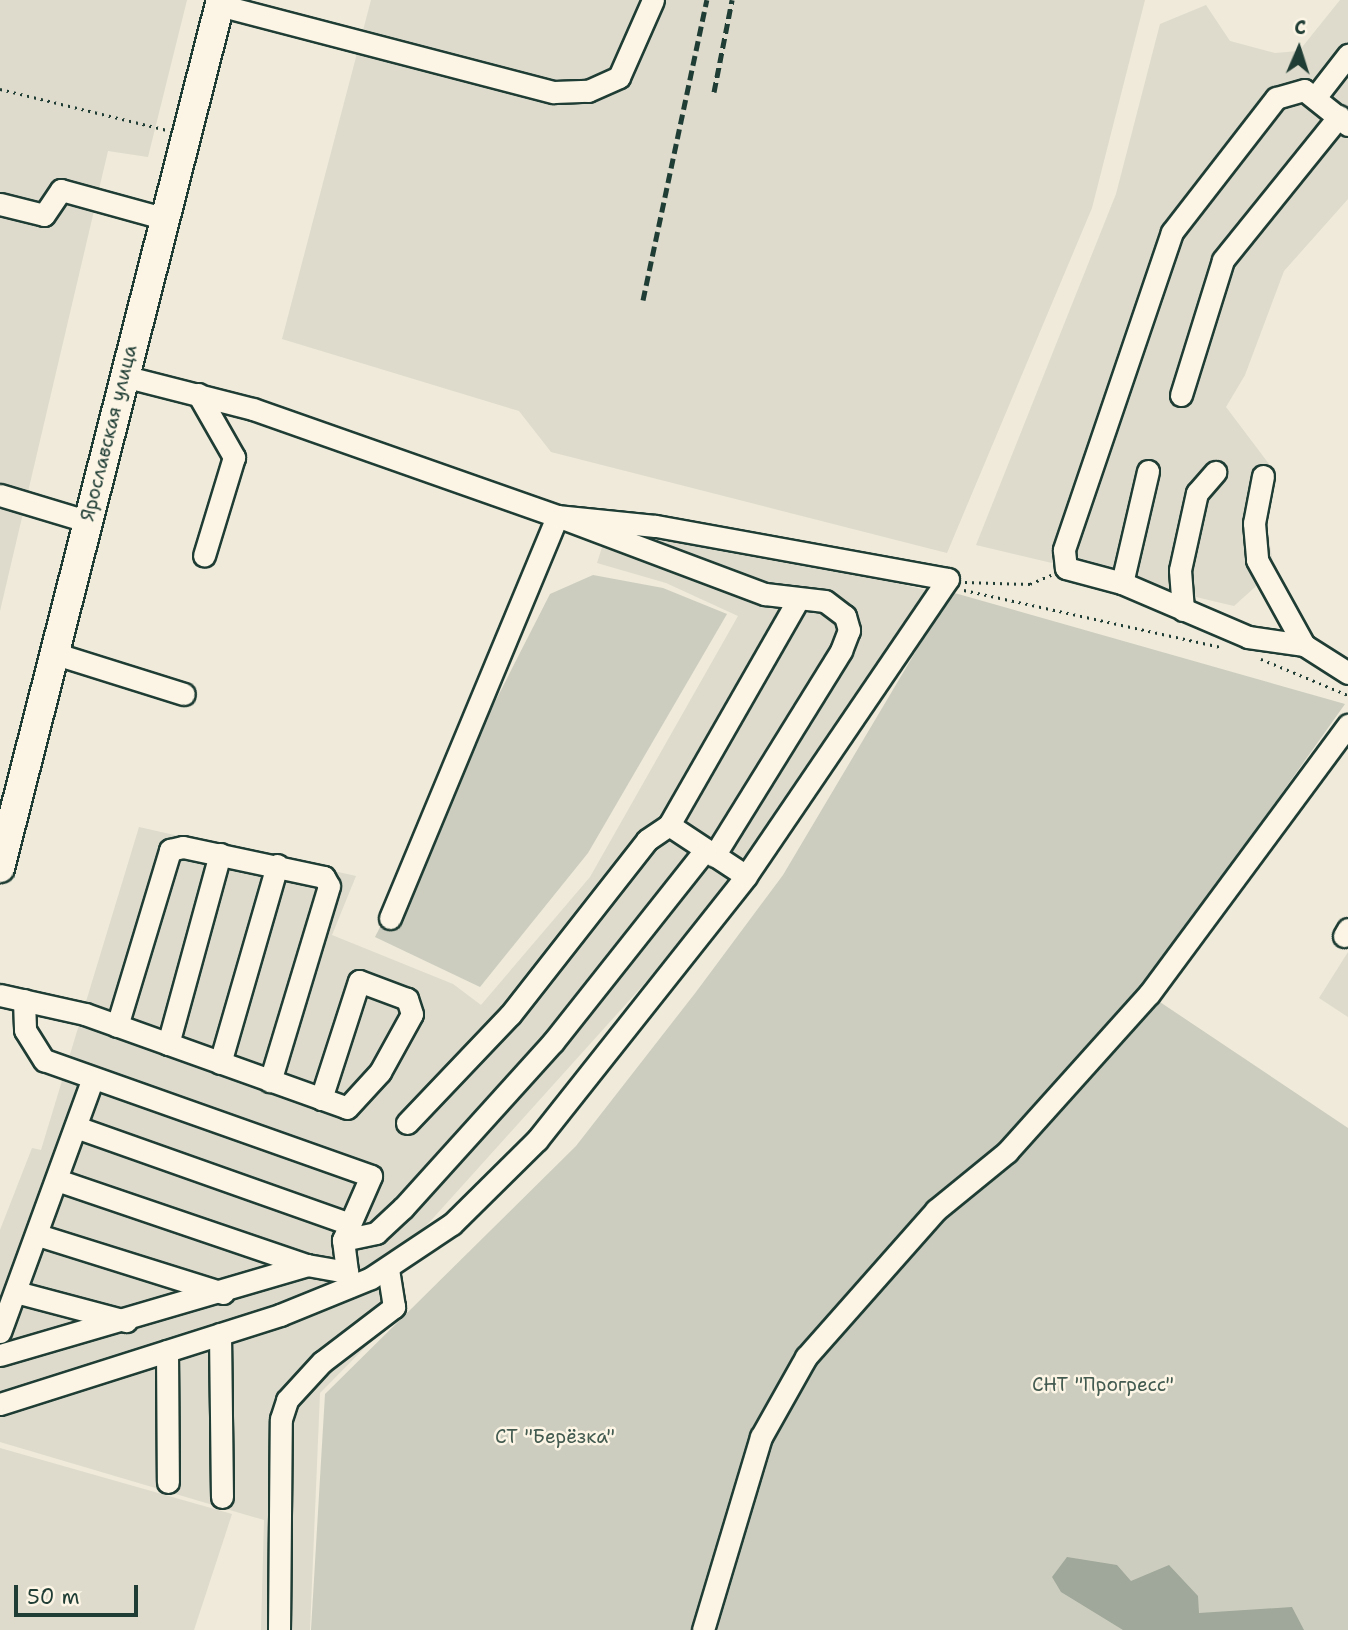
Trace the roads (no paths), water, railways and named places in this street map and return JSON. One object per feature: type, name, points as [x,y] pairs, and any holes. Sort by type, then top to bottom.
[{"type":"main road","name":"Ярославская улица","points":[[0,868],[184,134],[220,3]]},
{"type":"lane","points":[[220,3],[554,92],[588,91],[619,77],[653,0]]},
{"type":"lane","points":[[1317,95],[1348,55]]},
{"type":"lane","points":[[1181,395],[1223,260],[1344,121],[1317,95],[1290,90],[1276,98],[1172,232],[1064,550],[1066,568],[1122,583],[1248,637],[1304,645],[1348,673]]},
{"type":"lane","points":[[0,204],[44,215],[61,190],[163,218]]},
{"type":"lane","points":[[76,1127],[345,1232],[376,1233],[402,1208],[552,1042],[709,853],[849,630],[845,615],[825,601],[798,600],[198,394],[124,376]]},
{"type":"lane","points":[[198,394],[234,457],[204,556]]},
{"type":"lane","points":[[1122,583],[1148,471]]},
{"type":"lane","points":[[1183,610],[1180,570],[1197,493],[1215,472]]},
{"type":"lane","points":[[1263,476],[1254,523],[1257,560],[1304,645]]},
{"type":"lane","points":[[0,495],[86,521]]},
{"type":"lane","points":[[0,1404],[220,1334],[348,1280],[388,1269],[443,1231],[537,1140],[746,876],[946,582],[655,526],[557,516]]},
{"type":"lane","points":[[390,918],[557,516]]},
{"type":"lane","points":[[407,1123],[510,1015],[647,840],[669,825],[798,600]]},
{"type":"lane","points":[[53,653],[184,694]]},
{"type":"lane","points":[[703,1630],[761,1437],[806,1357],[936,1210],[1007,1152],[1149,994],[1348,725]]},
{"type":"lane","points":[[669,825],[746,876]]},
{"type":"lane","points":[[117,1026],[164,859],[183,847],[324,877],[329,886],[270,1081]]},
{"type":"lane","points":[[168,1044],[220,854]]},
{"type":"lane","points":[[220,1063],[277,865]]},
{"type":"lane","points":[[0,995],[117,1026],[346,1108],[380,1072],[412,1014],[407,999],[359,981],[321,1099]]},
{"type":"lane","points":[[24,1000],[25,1030],[44,1060],[371,1176],[368,1193],[345,1232],[348,1280]]},
{"type":"lane","points":[[0,1332],[38,1235],[93,1078]]},
{"type":"lane","points":[[57,1180],[348,1280]]},
{"type":"lane","points":[[38,1235],[223,1293]]},
{"type":"lane","points":[[0,1354],[127,1321],[307,1265]]},
{"type":"lane","points":[[279,1630],[284,1410],[322,1362],[394,1307],[388,1269]]},
{"type":"lane","points":[[16,1292],[127,1321]]},
{"type":"lane","points":[[220,1334],[222,1497]]},
{"type":"lane","points":[[167,1351],[168,1482]]},
{"type":"railway","points":[[643,300],[707,0]]},
{"type":"railway","points":[[714,92],[732,0]]},
{"type":"park label","name":"СНТ \"Прогресс\"","points":[[1103,1385]]},
{"type":"park label","name":"СТ \"Берёзка\"","points":[[555,1437]]}]
